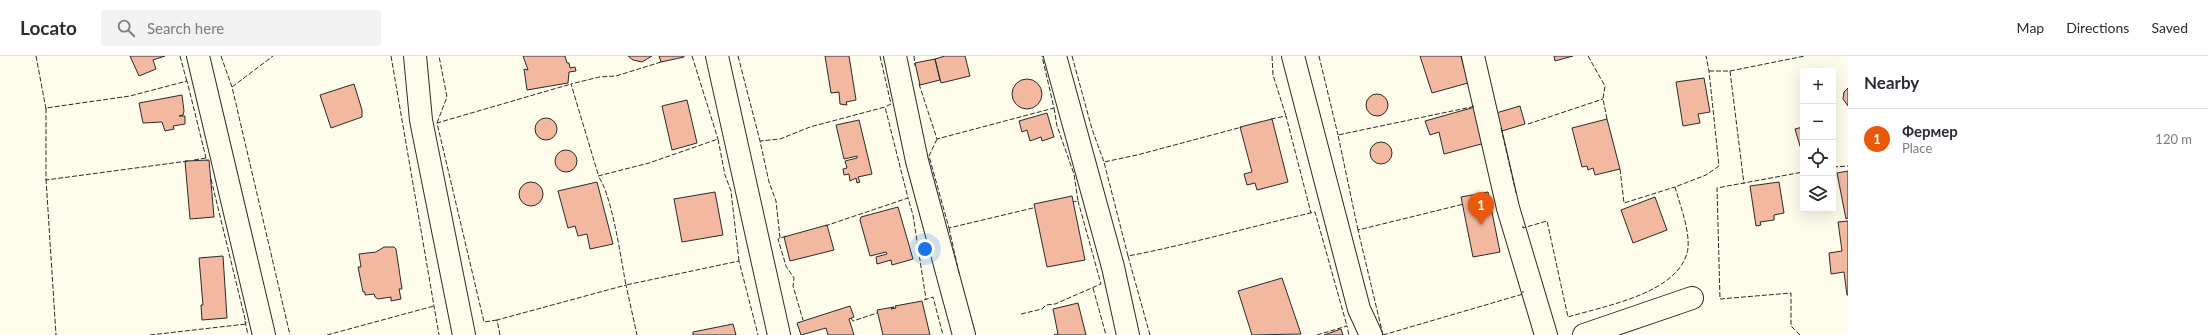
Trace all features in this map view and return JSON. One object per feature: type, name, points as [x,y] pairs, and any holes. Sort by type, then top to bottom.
[{"type":"street","points":[[198,56],[264,335]]},
{"type":"street","points":[[415,56],[421,120],[464,335]]},
{"type":"street","points":[[717,56],[779,335]]},
{"type":"street","points":[[895,56],[917,161],[964,335]]},
{"type":"street","points":[[1055,56],[1113,267],[1128,335]]},
{"type":"street","points":[[1293,56],[1359,309],[1371,335]]},
{"type":"street","points":[[1473,56],[1508,208],[1546,335]]},
{"type":"street","points":[[1584,335],[1692,298]]},
{"type":"building","points":[[130,56],[165,56],[153,60],[156,69],[139,76]]},
{"type":"building","points":[[523,56],[565,56],[570,68],[575,67],[576,71],[569,72],[568,83],[527,90],[524,69],[528,70]]},
{"type":"building","points":[[628,56],[652,56],[642,62],[633,60]]},
{"type":"building","points":[[659,56],[684,56],[684,57],[661,62]]},
{"type":"building","points":[[825,56],[849,56],[856,100],[846,102],[847,105],[840,104],[839,92],[831,93]]},
{"type":"building","points":[[945,56],[965,56],[970,76],[941,83],[935,59]]},
{"type":"building","points":[[1420,56],[1461,56],[1468,83],[1432,93]]},
{"type":"building","points":[[1554,56],[1573,56],[1555,61]]},
{"type":"building","points":[[935,59],[940,80],[920,85],[915,63]]},
{"type":"building","points":[[1704,78],[1710,112],[1698,114],[1700,123],[1683,126],[1676,82]]},
{"type":"building","points":[[1027,79],[1038,83],[1042,94],[1038,105],[1027,109],[1016,105],[1012,94],[1016,83]]},
{"type":"building","points":[[354,84],[362,110],[362,117],[331,128],[320,95]]},
{"type":"building","points":[[1848,88],[1848,106],[1843,99],[1844,92]]},
{"type":"building","points":[[1377,94],[1385,97],[1388,105],[1385,113],[1377,116],[1369,113],[1366,105],[1369,97]]},
{"type":"building","points":[[182,95],[184,111],[183,115],[179,116],[185,116],[185,124],[173,126],[174,129],[165,131],[162,122],[143,123],[139,103]]},
{"type":"building","points":[[687,100],[697,143],[672,150],[662,106]]},
{"type":"building","points":[[1520,106],[1525,124],[1502,131],[1496,113]]},
{"type":"building","points":[[1475,107],[1485,143],[1444,154],[1439,132],[1430,135],[1425,121]]},
{"type":"building","points":[[1047,113],[1054,137],[1042,141],[1041,137],[1030,141],[1027,130],[1022,132],[1019,121]]},
{"type":"building","points":[[546,118],[554,121],[557,129],[554,137],[546,140],[538,137],[535,129],[538,121]]},
{"type":"building","points":[[1272,119],[1288,182],[1257,190],[1255,183],[1247,185],[1244,174],[1252,172],[1240,127]]},
{"type":"building","points":[[1607,119],[1620,169],[1595,175],[1593,168],[1588,170],[1587,166],[1582,167],[1572,128]]},
{"type":"building","points":[[859,120],[872,174],[858,177],[860,182],[857,183],[856,178],[850,181],[849,174],[844,175],[843,169],[847,168],[845,161],[857,158],[857,156],[844,159],[836,125]]},
{"type":"building","points":[[1800,128],[1800,146],[1795,129]]},
{"type":"building","points":[[1381,142],[1389,145],[1392,153],[1389,161],[1381,164],[1373,161],[1370,153],[1373,145]]},
{"type":"building","points":[[566,150],[574,153],[577,161],[574,169],[566,172],[558,169],[555,161],[558,153]]},
{"type":"building","points":[[209,160],[214,217],[190,219],[185,161]]},
{"type":"building","points":[[1848,171],[1848,218],[1846,219],[1837,173]]},
{"type":"building","points":[[531,182],[540,185],[543,194],[540,203],[531,206],[522,203],[519,194],[522,185]]},
{"type":"building","points":[[597,182],[613,244],[590,249],[587,234],[578,236],[575,226],[568,228],[558,191]]},
{"type":"building","points":[[1779,182],[1784,213],[1774,215],[1774,220],[1760,222],[1761,225],[1756,226],[1750,186]]},
{"type":"building","points":[[715,192],[723,235],[682,242],[674,199]]},
{"type":"building","points":[[1488,192],[1500,252],[1473,257],[1461,197]]},
{"type":"building","points":[[1072,196],[1085,260],[1047,267],[1034,204]]},
{"type":"building","points":[[1655,197],[1667,230],[1633,243],[1621,210]]},
{"type":"building","points":[[898,207],[913,259],[892,265],[891,260],[877,264],[876,257],[887,254],[886,252],[870,256],[860,220],[861,217]]},
{"type":"building","points":[[1848,221],[1847,295],[1844,272],[1831,274],[1829,253],[1842,251],[1838,222]]},
{"type":"building","points":[[827,225],[834,250],[790,261],[784,237]]},
{"type":"building","points":[[384,247],[394,247],[396,249],[402,289],[399,289],[401,299],[391,301],[391,297],[378,299],[374,294],[365,295],[365,292],[363,292],[358,267],[361,267],[359,254],[376,252]]},
{"type":"building","points":[[223,256],[227,318],[202,320],[201,305],[203,305],[199,258]]},
{"type":"building","points":[[1282,278],[1301,334],[1252,335],[1238,291]]},
{"type":"building","points":[[922,301],[930,335],[883,335],[877,310],[894,307],[891,309],[896,308],[895,306]]},
{"type":"building","points":[[1078,303],[1086,335],[1054,335],[1058,334],[1053,309]]},
{"type":"building","points":[[850,306],[854,317],[849,319],[854,335],[828,335],[826,328],[801,335],[797,323]]},
{"type":"building","points":[[733,324],[736,335],[693,335],[693,332]]},
{"type":"building","points":[[1341,329],[1343,335],[1324,335]]},
{"type":"fence","points":[[36,56],[46,109]]},
{"type":"fence","points":[[180,56],[187,82]]},
{"type":"fence","points":[[221,56],[232,87],[290,335]]},
{"type":"fence","points":[[232,87],[273,56]]},
{"type":"fence","points":[[391,56],[439,335]]},
{"type":"fence","points":[[437,123],[447,97],[439,56]]},
{"type":"fence","points":[[692,56],[718,139]]},
{"type":"fence","points":[[738,56],[760,141]]},
{"type":"fence","points":[[880,56],[891,104],[885,107]]},
{"type":"fence","points":[[914,56],[915,66]]},
{"type":"fence","points":[[919,84],[937,139],[1054,108],[1042,56]]},
{"type":"fence","points":[[1072,56],[1092,129],[1104,162]]},
{"type":"fence","points":[[1272,56],[1273,75],[1286,116]]},
{"type":"fence","points":[[1319,56],[1338,135]]},
{"type":"fence","points":[[1588,56],[1605,86],[1603,99],[1607,119]]},
{"type":"fence","points":[[1523,226],[1523,228],[1547,221],[1568,317],[1619,303],[1654,288],[1669,279],[1680,267],[1687,253],[1688,246],[1687,229],[1675,187],[1706,175],[1719,166],[1709,71],[1706,56]]},
{"type":"fence","points":[[1709,71],[1730,71],[1805,56]]},
{"type":"fence","points":[[598,174],[571,84],[599,77],[616,76],[661,62]]},
{"type":"fence","points":[[1730,71],[1744,184]]},
{"type":"fence","points":[[188,161],[46,180],[46,108],[130,96],[187,81],[206,158]]},
{"type":"fence","points":[[497,320],[484,322],[437,123],[571,84]]},
{"type":"fence","points":[[1528,124],[1603,99]]},
{"type":"fence","points":[[1358,230],[1338,135],[1476,106]]},
{"type":"fence","points":[[780,238],[776,201],[769,182],[760,141],[780,139],[810,127],[885,107],[908,198]]},
{"type":"fence","points":[[1054,108],[1057,126],[1074,174],[1078,201],[1073,202]]},
{"type":"fence","points":[[1271,119],[1286,116],[1311,213]]},
{"type":"fence","points":[[1128,256],[1104,162],[1137,155],[1242,127]]},
{"type":"fence","points":[[1501,128],[1516,193]]},
{"type":"fence","points":[[739,261],[731,191],[725,175],[718,139],[649,163],[598,176],[608,197],[612,212],[626,285],[739,261],[758,335]]},
{"type":"fence","points":[[937,139],[929,156],[949,228],[1033,208]]},
{"type":"fence","points":[[194,160],[206,158],[207,161]]},
{"type":"fence","points":[[1836,167],[1848,166]]},
{"type":"fence","points":[[1620,169],[1624,203],[1675,187]]},
{"type":"fence","points":[[1800,173],[1717,188],[1720,299],[1791,293],[1791,326],[1800,335]]},
{"type":"fence","points":[[46,179],[56,335]]},
{"type":"fence","points":[[211,179],[246,323]]},
{"type":"fence","points":[[825,226],[908,198],[913,215],[926,299]]},
{"type":"fence","points":[[1021,314],[1042,309],[1046,305],[1055,304],[1101,284],[1078,201]]},
{"type":"fence","points":[[1383,335],[1358,230],[1464,204]]},
{"type":"fence","points":[[1150,335],[1128,256],[1315,212],[1347,326]]},
{"type":"fence","points":[[949,228],[959,273]]},
{"type":"fence","points":[[786,236],[778,239],[786,266],[794,278],[793,286],[803,320]]},
{"type":"fence","points":[[500,335],[497,320],[626,285],[637,335]]},
{"type":"fence","points":[[1093,288],[1106,335]]},
{"type":"fence","points":[[1383,335],[1523,294],[1523,291]]},
{"type":"fence","points":[[924,300],[933,297],[943,335]]},
{"type":"fence","points":[[327,335],[434,306]]},
{"type":"fence","points":[[851,318],[853,321],[877,313]]},
{"type":"fence","points":[[245,321],[248,335]]},
{"type":"fence","points":[[150,335],[246,324]]},
{"type":"fence","points":[[1317,335],[1347,326],[1349,335]]},
{"type":"place","name":"Фермер","points":[[1481,225]]}]
